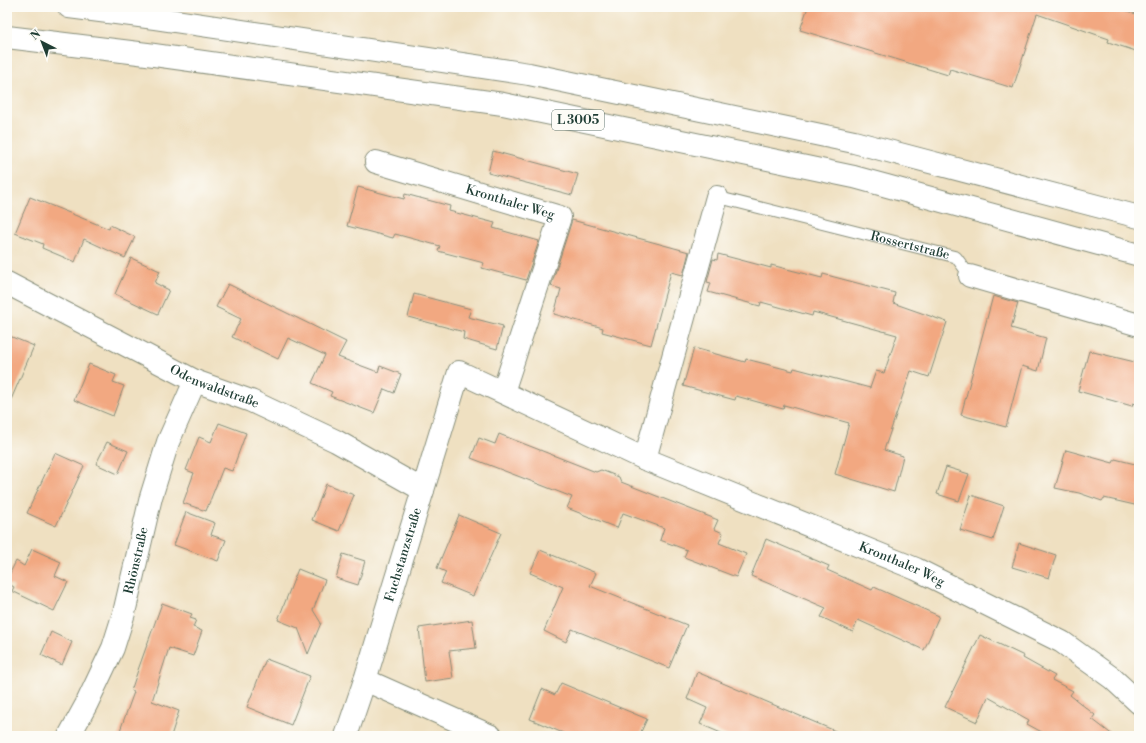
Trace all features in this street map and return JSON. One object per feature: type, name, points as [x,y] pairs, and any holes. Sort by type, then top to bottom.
[{"type":"main road","points":[[69,7],[155,18],[529,74],[854,142],[1139,217]]},
{"type":"main road","name":"L 3005","points":[[7,36],[503,104],[854,177],[1139,255]]},
{"type":"main road","name":"Kronthaler Weg","points":[[376,162],[560,217],[503,392]]},
{"type":"main road","points":[[645,459],[717,197]]},
{"type":"main road","name":"Rossertstraße","points":[[970,276],[1139,325]]},
{"type":"main road","name":"Odenwaldstraße","points":[[7,283],[195,381],[252,401],[329,438],[423,490]]},
{"type":"main road","name":"Kronthaler Weg","points":[[459,372],[645,459],[916,569],[1062,642],[1112,678],[1139,703]]},
{"type":"main road","name":"Fuchstanzstraße","points":[[346,736],[365,680],[459,372]]},
{"type":"main road","name":"Rhönstraße","points":[[70,736],[113,648],[124,613],[151,497],[168,442],[195,381]]},
{"type":"main road","points":[[365,680],[491,736]]},
{"type":"lane","name":"Rossertstraße","points":[[717,197],[956,257],[970,276]]},
{"type":"building","points":[[808,7],[1116,7],[1139,15],[1139,52],[1108,42],[1109,39],[1037,14],[1013,88],[950,69],[948,75],[800,30]]},
{"type":"building","points":[[493,151],[578,174],[572,195],[488,173]]},
{"type":"building","points":[[358,187],[404,199],[405,194],[450,206],[449,211],[495,223],[493,228],[539,241],[526,280],[482,268],[484,263],[438,251],[440,246],[395,234],[393,238],[347,226]]},
{"type":"building","points":[[30,197],[109,229],[110,225],[135,237],[125,258],[84,239],[75,262],[42,248],[43,244],[15,233]]},
{"type":"building","points":[[572,220],[689,252],[683,275],[671,272],[651,345],[602,332],[603,328],[554,314],[561,289],[551,286]]},
{"type":"building","points":[[718,254],[771,268],[771,265],[822,278],[823,274],[895,293],[893,303],[947,322],[929,377],[911,371],[884,450],[903,456],[894,492],[835,474],[849,423],[784,405],[783,409],[736,396],[735,400],[683,386],[694,348],[745,362],[746,359],[793,371],[794,368],[870,388],[876,371],[884,373],[897,335],[813,312],[812,316],[761,302],[760,306],[708,292],[711,283],[707,282],[713,259],[717,260]]},
{"type":"building","points":[[131,258],[160,271],[155,283],[169,290],[158,314],[115,294]]},
{"type":"building","points":[[228,284],[346,342],[338,357],[378,372],[380,366],[401,374],[394,393],[384,389],[374,413],[330,396],[332,392],[312,383],[325,355],[288,338],[278,359],[232,337],[241,319],[216,307]]},
{"type":"building","points":[[414,294],[471,309],[468,317],[503,326],[497,349],[463,339],[464,332],[408,317]]},
{"type":"building","points":[[993,296],[1018,303],[1011,328],[1046,338],[1038,371],[1022,366],[1006,427],[961,415]]},
{"type":"building","points":[[7,335],[34,346],[7,409]]},
{"type":"building","points":[[1089,351],[1139,363],[1139,405],[1133,403],[1132,406],[1078,391]]},
{"type":"building","points":[[89,364],[116,375],[113,382],[124,386],[113,416],[74,400]]},
{"type":"building","points":[[219,423],[246,433],[232,471],[223,468],[206,511],[183,503],[194,473],[186,470],[199,437],[211,442]]},
{"type":"building","points":[[499,434],[596,472],[601,470],[619,477],[621,482],[718,520],[714,529],[723,533],[719,543],[746,554],[736,577],[684,557],[687,550],[660,540],[664,528],[623,513],[617,528],[567,508],[572,497],[471,458],[479,438],[495,444]]},
{"type":"building","points":[[107,442],[128,451],[118,474],[96,464]]},
{"type":"building","points":[[1066,450],[1113,463],[1115,459],[1139,465],[1139,506],[1104,498],[1102,501],[1079,493],[1055,488]]},
{"type":"building","points":[[55,453],[84,466],[56,526],[27,513]]},
{"type":"building","points":[[946,467],[969,474],[959,501],[937,494]]},
{"type":"building","points":[[326,484],[354,495],[339,531],[312,520]]},
{"type":"building","points":[[971,495],[1004,506],[993,540],[960,530]]},
{"type":"building","points":[[186,512],[215,523],[211,535],[226,540],[218,561],[174,545]]},
{"type":"building","points":[[459,515],[501,533],[473,596],[441,583],[446,572],[437,568]]},
{"type":"building","points":[[766,539],[829,566],[827,570],[872,590],[874,587],[939,616],[924,650],[858,620],[853,632],[821,617],[826,608],[751,576]]},
{"type":"building","points":[[1019,543],[1056,555],[1049,578],[1012,567]]},
{"type":"building","points":[[32,549],[61,562],[55,576],[68,582],[54,611],[12,591],[14,587],[7,583],[7,579],[16,561],[24,566]]},
{"type":"building","points":[[540,550],[596,573],[590,586],[687,625],[669,668],[572,629],[566,642],[544,631],[563,587],[530,573]]},
{"type":"building","points":[[343,554],[365,561],[358,585],[336,578]]},
{"type":"building","points":[[298,569],[325,580],[313,610],[321,623],[308,654],[298,628],[278,620]]},
{"type":"building","points":[[162,603],[192,614],[190,618],[196,620],[193,627],[202,631],[193,656],[169,648],[152,701],[179,711],[171,736],[118,736],[134,692],[131,691]]},
{"type":"building","points":[[472,620],[476,648],[449,651],[453,678],[425,682],[419,628]]},
{"type":"building","points":[[51,632],[72,642],[62,665],[41,655]]},
{"type":"building","points":[[980,635],[1024,656],[1023,658],[1055,676],[1052,680],[1073,691],[1070,695],[1095,715],[1092,719],[1114,736],[1049,736],[1027,724],[1029,720],[988,697],[977,722],[945,707]]},
{"type":"building","points":[[266,659],[310,676],[291,725],[247,707]]},
{"type":"building","points":[[697,672],[847,736],[728,736],[700,724],[707,708],[687,699]]},
{"type":"building","points":[[561,683],[647,719],[639,736],[570,736],[530,719],[542,689],[555,695]]}]
